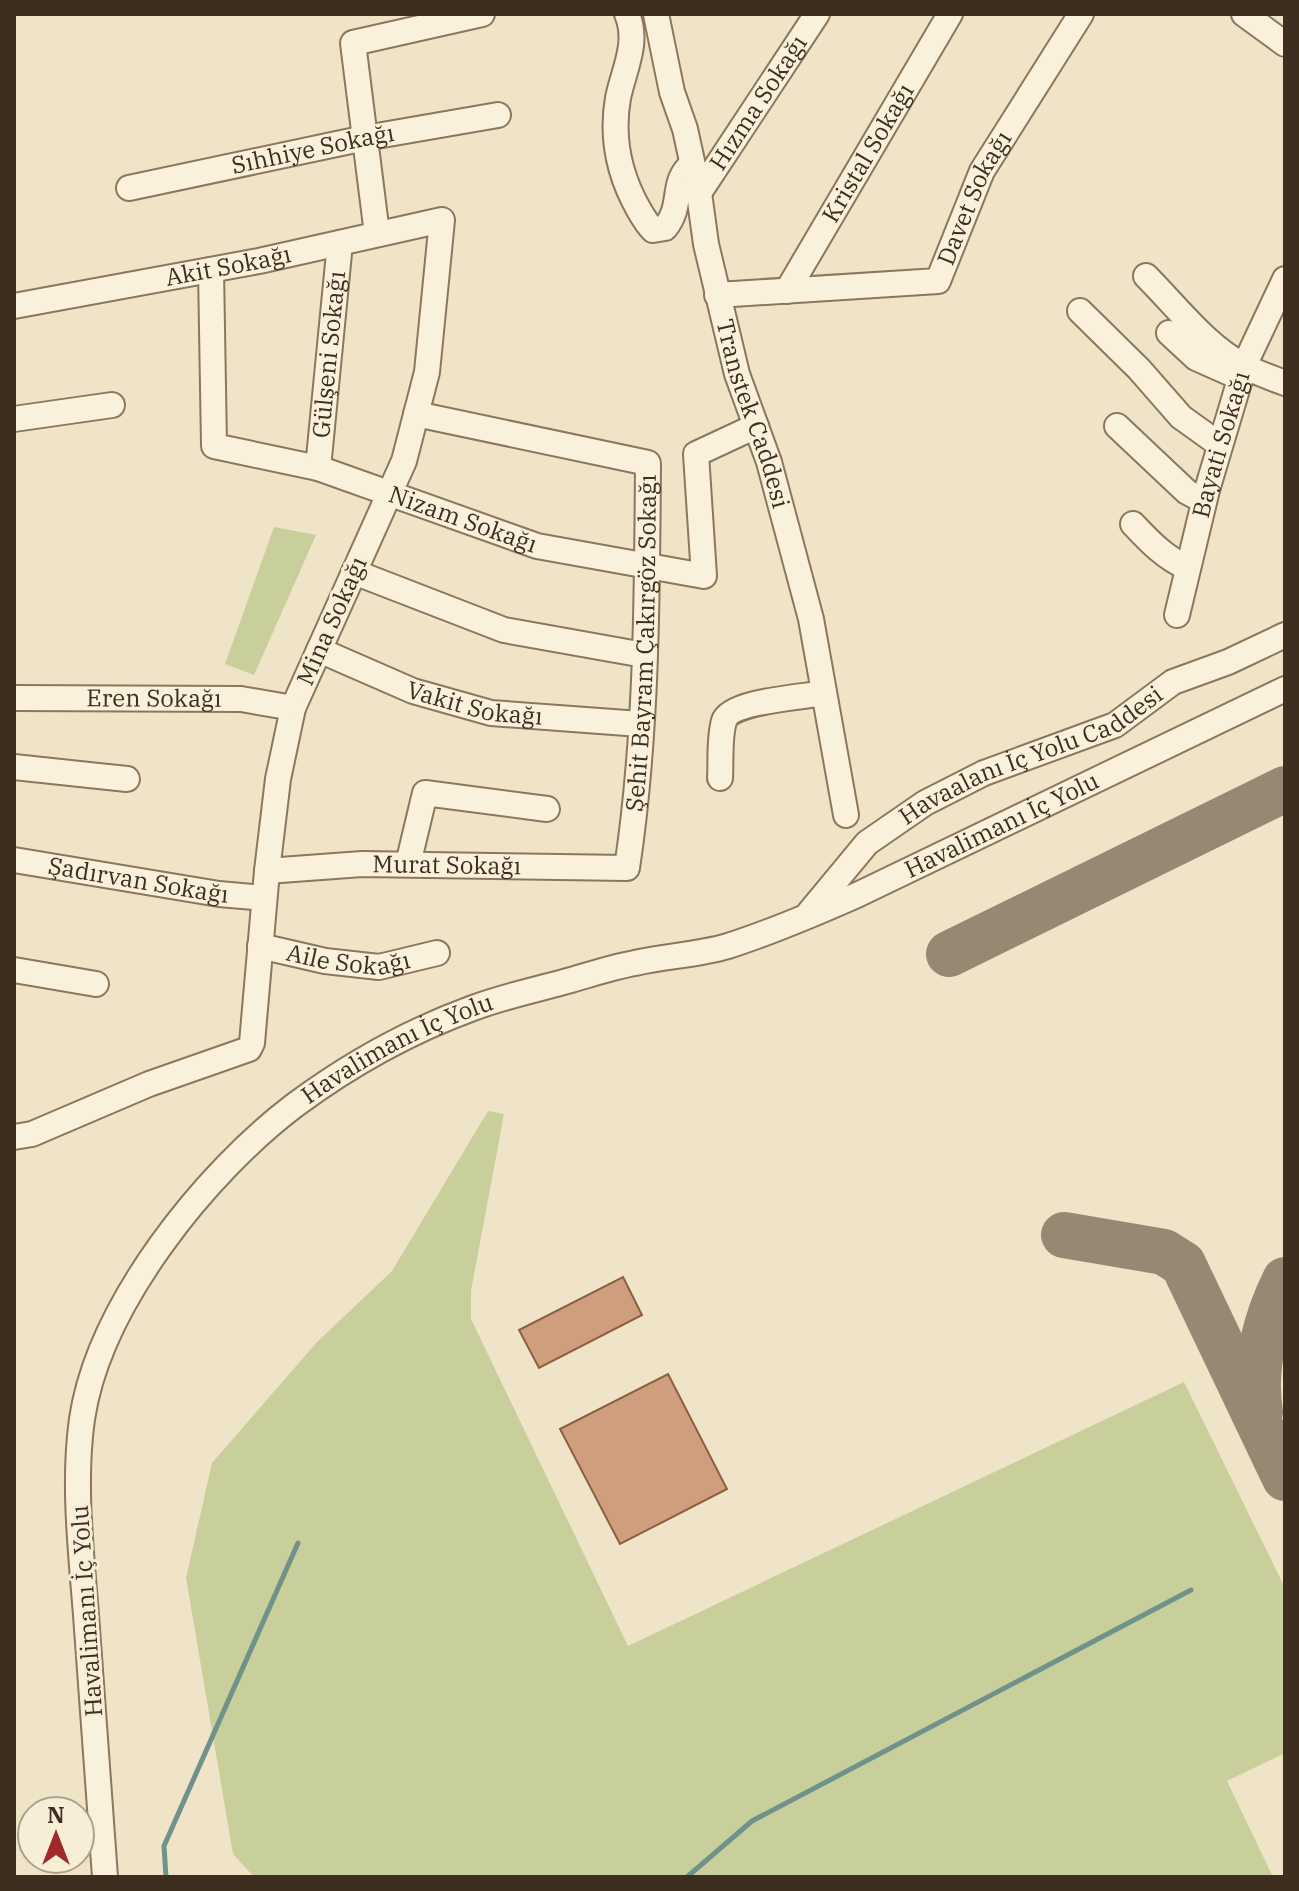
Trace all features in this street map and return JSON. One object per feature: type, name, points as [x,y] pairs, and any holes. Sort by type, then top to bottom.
[{"type":"street","points":[[377,234],[353,43],[482,14]]},
{"type":"street","points":[[627,14],[633,35],[618,100],[617,153],[630,194],[653,230],[665,228],[672,218],[681,177],[692,164]]},
{"type":"street","name":"Transtek Caddesi","points":[[656,14],[672,92],[685,129],[717,295],[737,374],[769,462],[811,619],[846,815]]},
{"type":"street","name":"Hızma Sokağı","points":[[699,193],[817,14]]},
{"type":"street","name":"Kristal Sokağı","points":[[787,291],[950,14]]},
{"type":"street","name":"Davet Sokağı","points":[[717,295],[938,281],[982,171],[1081,14]]},
{"type":"street","points":[[1244,14],[1285,44]]},
{"type":"street","name":"Sıhhiye Sokağı","points":[[129,188],[365,138],[498,115]]},
{"type":"street","name":"Akit Sokağı","points":[[14,306],[211,270],[442,220]]},
{"type":"street","name":"Mina Sokağı","points":[[14,1137],[32,1134],[149,1084],[249,1049],[252,1043],[278,779],[293,708],[404,461],[427,372],[442,220]]},
{"type":"street","name":"Gülşeni Sokağı","points":[[318,468],[340,243]]},
{"type":"street","name":"Nizam Sokağı","points":[[211,270],[214,446],[318,468],[537,546],[704,576],[696,454],[756,426]]},
{"type":"street","points":[[1146,276],[1243,372]]},
{"type":"street","name":"Bayati Sokağı","points":[[1177,615],[1204,501],[1243,372],[1285,279]]},
{"type":"street","points":[[1080,311],[1139,369],[1181,417],[1220,445]]},
{"type":"street","points":[[1169,333],[1196,358],[1216,369],[1243,372],[1285,383]]},
{"type":"street","points":[[14,419],[112,405]]},
{"type":"street","name":"Şehit Bayram Çakırgöz Sokağı","points":[[416,414],[648,463],[644,655],[635,815],[627,868]]},
{"type":"street","points":[[1117,426],[1178,484],[1204,501]]},
{"type":"street","points":[[1133,524],[1163,554],[1188,568]]},
{"type":"street","points":[[354,572],[504,630],[644,655]]},
{"type":"street","name":"Havaalanı İç Yolu Caddesi","points":[[805,918],[867,843],[925,803],[984,773],[1115,725],[1173,682],[1228,662],[1285,635]]},
{"type":"street","name":"Vakit Sokağı","points":[[319,650],[413,691],[491,713],[640,724]]},
{"type":"street","name":"Havalimanı İç Yolu","points":[[105,1877],[81,1537],[82,1415],[113,1325],[160,1247],[197,1201],[260,1134],[332,1079],[426,1027],[474,1007],[632,963],[725,947],[805,918],[1285,689]]},
{"type":"street","points":[[720,778],[724,721],[730,713],[744,706],[824,693]]},
{"type":"street","name":"Eren Sokağı","points":[[14,698],[241,699],[293,708]]},
{"type":"street","points":[[14,767],[127,779]]},
{"type":"street","points":[[408,864],[425,793],[547,809]]},
{"type":"street","name":"Şadırvan Sokağı","points":[[14,860],[219,894],[264,898]]},
{"type":"street","name":"Murat Sokağı","points":[[267,871],[362,864],[627,868]]},
{"type":"street","name":"Aile Sokağı","points":[[260,946],[325,961],[379,967],[437,953]]},
{"type":"street","points":[[14,970],[96,984]]},
{"type":"green space","points":[[274,527],[316,535],[254,675],[225,664]]},
{"type":"green space","points":[[488,1111],[504,1114],[471,1291],[471,1319],[628,1646],[1184,1382],[1285,1588],[1285,1753],[1227,1781],[1273,1877],[254,1877],[233,1854],[186,1578],[212,1463],[317,1342],[392,1271]]},
{"type":"building","points":[[623,1277],[642,1315],[539,1368],[519,1330]]},
{"type":"building","points":[[668,1374],[727,1489],[620,1544],[560,1429]]},
{"type":"waterway","points":[[166,1877],[164,1846],[298,1543]]},
{"type":"waterway","points":[[687,1877],[752,1821],[1191,1590]]},
{"type":"taxiway","points":[[949,954],[1285,789]]},
{"type":"taxiway","points":[[1064,1235],[1164,1252],[1183,1264],[1285,1478]]},
{"type":"taxiway","points":[[1260,1412],[1258,1378],[1262,1344],[1285,1280]]}]
